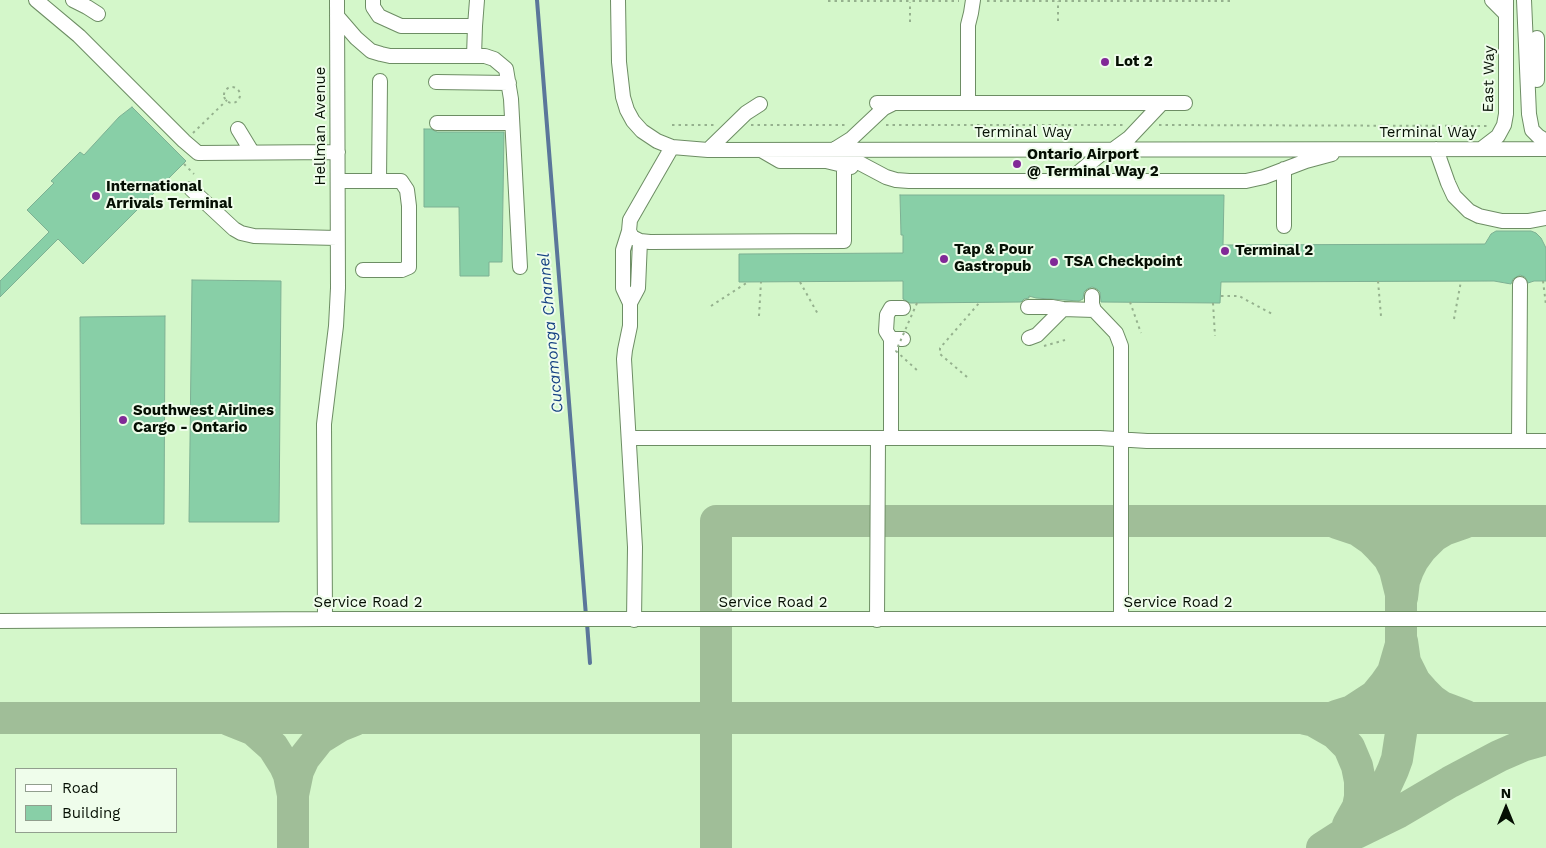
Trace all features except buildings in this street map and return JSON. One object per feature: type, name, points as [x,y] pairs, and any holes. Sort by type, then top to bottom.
[{"type":"street","points":[[36,0],[79,36],[198,153],[338,152]]},
{"type":"street","points":[[73,0],[87,6],[98,14]]},
{"type":"street","name":"Hellman Avenue","points":[[325,619],[324,437],[336,326],[338,288],[338,0]]},
{"type":"street","points":[[373,0],[373,7],[379,16],[401,26],[475,26]]},
{"type":"street","points":[[474,56],[477,0]]},
{"type":"street","name":"Terminal Way","points":[[618,0],[619,62],[623,97],[627,110],[633,122],[642,131],[657,141],[672,147],[708,150],[1546,149]]},
{"type":"street","points":[[1492,0],[1506,7]]},
{"type":"street","points":[[1524,0],[1525,25],[1537,80]]},
{"type":"street","points":[[968,103],[968,25],[971,13],[970,1]]},
{"type":"street","name":"East Way","points":[[1481,149],[1498,136],[1505,120],[1506,7]]},
{"type":"street","points":[[337,16],[356,38],[371,51],[390,56],[485,56],[494,59],[506,69],[512,123],[520,267]]},
{"type":"street","points":[[1525,25],[1542,43],[1537,80],[1529,114],[1532,130],[1546,141]]},
{"type":"street","points":[[379,181],[380,81]]},
{"type":"street","points":[[436,82],[509,83]]},
{"type":"street","points":[[877,103],[1185,103]]},
{"type":"street","points":[[834,150],[852,139],[884,108],[896,103]]},
{"type":"street","points":[[1063,180],[1078,173],[1101,154],[1114,149],[1128,138],[1162,103]]},
{"type":"street","points":[[708,150],[746,113],[760,104]]},
{"type":"street","points":[[437,123],[512,123]]},
{"type":"street","points":[[238,129],[252,152]]},
{"type":"street","points":[[634,620],[635,547],[624,359],[630,326],[630,303],[638,288],[634,236],[630,220],[672,147]]},
{"type":"street","points":[[834,150],[886,177],[909,181],[1246,180],[1264,177],[1306,161],[1354,149]]},
{"type":"street","points":[[1436,149],[1454,196],[1469,211],[1479,216],[1502,221],[1529,221],[1546,218]]},
{"type":"street","points":[[761,150],[780,161],[826,161],[874,171]]},
{"type":"street","points":[[634,236],[650,242],[844,241],[844,165]]},
{"type":"street","points":[[1284,169],[1284,226]]},
{"type":"street","points":[[338,181],[401,181],[408,190],[409,267],[402,270],[363,270]]},
{"type":"street","points":[[191,189],[234,230],[241,233],[337,245]]},
{"type":"street","points":[[1519,441],[1520,284]]},
{"type":"street","points":[[1063,310],[1035,335],[1034,307],[1052,307],[1063,310],[1093,303],[1116,333],[1121,346],[1121,619]]},
{"type":"street","points":[[877,620],[884,438],[897,339],[886,331],[887,315],[891,308],[903,308]]},
{"type":"street","points":[[629,438],[1100,438],[1148,441],[1546,441]]},
{"type":"street","name":"Service Road 2","points":[[0,621],[325,619],[1546,619]]},
{"type":"path","points":[[828,1],[1233,1]]},
{"type":"path","points":[[910,1],[910,22]]},
{"type":"path","points":[[1058,1],[1058,22]]},
{"type":"path","points":[[232,88],[239,91],[240,96],[238,100],[233,103],[226,100],[225,95],[228,89],[232,88]]},
{"type":"path","points":[[184,141],[226,100]]},
{"type":"path","points":[[672,126],[1492,126]]},
{"type":"path","points":[[184,164],[194,174]]},
{"type":"path","points":[[1378,281],[1381,316]]},
{"type":"path","points":[[1454,319],[1461,281]]},
{"type":"path","points":[[1543,281],[1546,305]]},
{"type":"path","points":[[711,306],[748,282]]},
{"type":"path","points":[[759,316],[761,282]]},
{"type":"path","points":[[800,282],[819,316]]},
{"type":"path","points":[[1221,296],[1239,296],[1274,315]]},
{"type":"path","points":[[967,377],[940,354],[940,348],[980,302]]},
{"type":"path","points":[[1130,302],[1142,333]]},
{"type":"path","points":[[917,303],[896,351],[919,372]]},
{"type":"path","points":[[1213,303],[1215,336]]},
{"type":"waterway","name":"Cucamonga Channel","points":[[537,0],[586,616]]},
{"type":"waterway","name":"Cucamonga Channel","points":[[587,623],[590,663]]},
{"type":"taxiway","points":[[716,848],[716,521],[1546,521]]},
{"type":"taxiway","points":[[1322,848],[1350,830],[1367,815],[1382,794],[1397,759],[1401,733],[1401,521]]},
{"type":"taxiway","points":[[1337,523],[1358,530],[1371,539],[1389,558],[1395,570],[1402,598],[1404,581],[1408,570],[1421,549],[1434,536],[1444,530],[1464,523]]},
{"type":"taxiway","points":[[1336,716],[1352,711],[1375,696],[1393,672],[1402,641],[1405,662],[1415,682],[1432,700],[1442,707],[1466,716]]},
{"type":"taxiway","points":[[0,718],[1546,718]]},
{"type":"taxiway","points":[[1305,719],[1314,721],[1335,733],[1349,747],[1357,766],[1360,781],[1360,797],[1358,807],[1348,825]]},
{"type":"taxiway","points":[[229,720],[254,730],[273,747],[289,775],[293,795]]},
{"type":"taxiway","points":[[293,848],[293,795],[298,771],[304,758],[319,739],[340,726],[355,720]]},
{"type":"taxiway","points":[[1356,833],[1399,812],[1499,756],[1522,746],[1546,739]]},
{"type":"place","name":"Lot 2","points":[[1105,62]]},
{"type":"place","name":"Ontario Airport @ Terminal Way 2","points":[[1017,164]]},
{"type":"place","name":"International Arrivals Terminal","points":[[96,196]]},
{"type":"place","name":"Terminal 2","points":[[1225,251]]},
{"type":"place","name":"Tap & Pour Gastropub","points":[[944,259]]},
{"type":"place","name":"TSA Checkpoint","points":[[1054,262]]},
{"type":"place","name":"Southwest Airlines Cargo - Ontario","points":[[123,420]]}]
